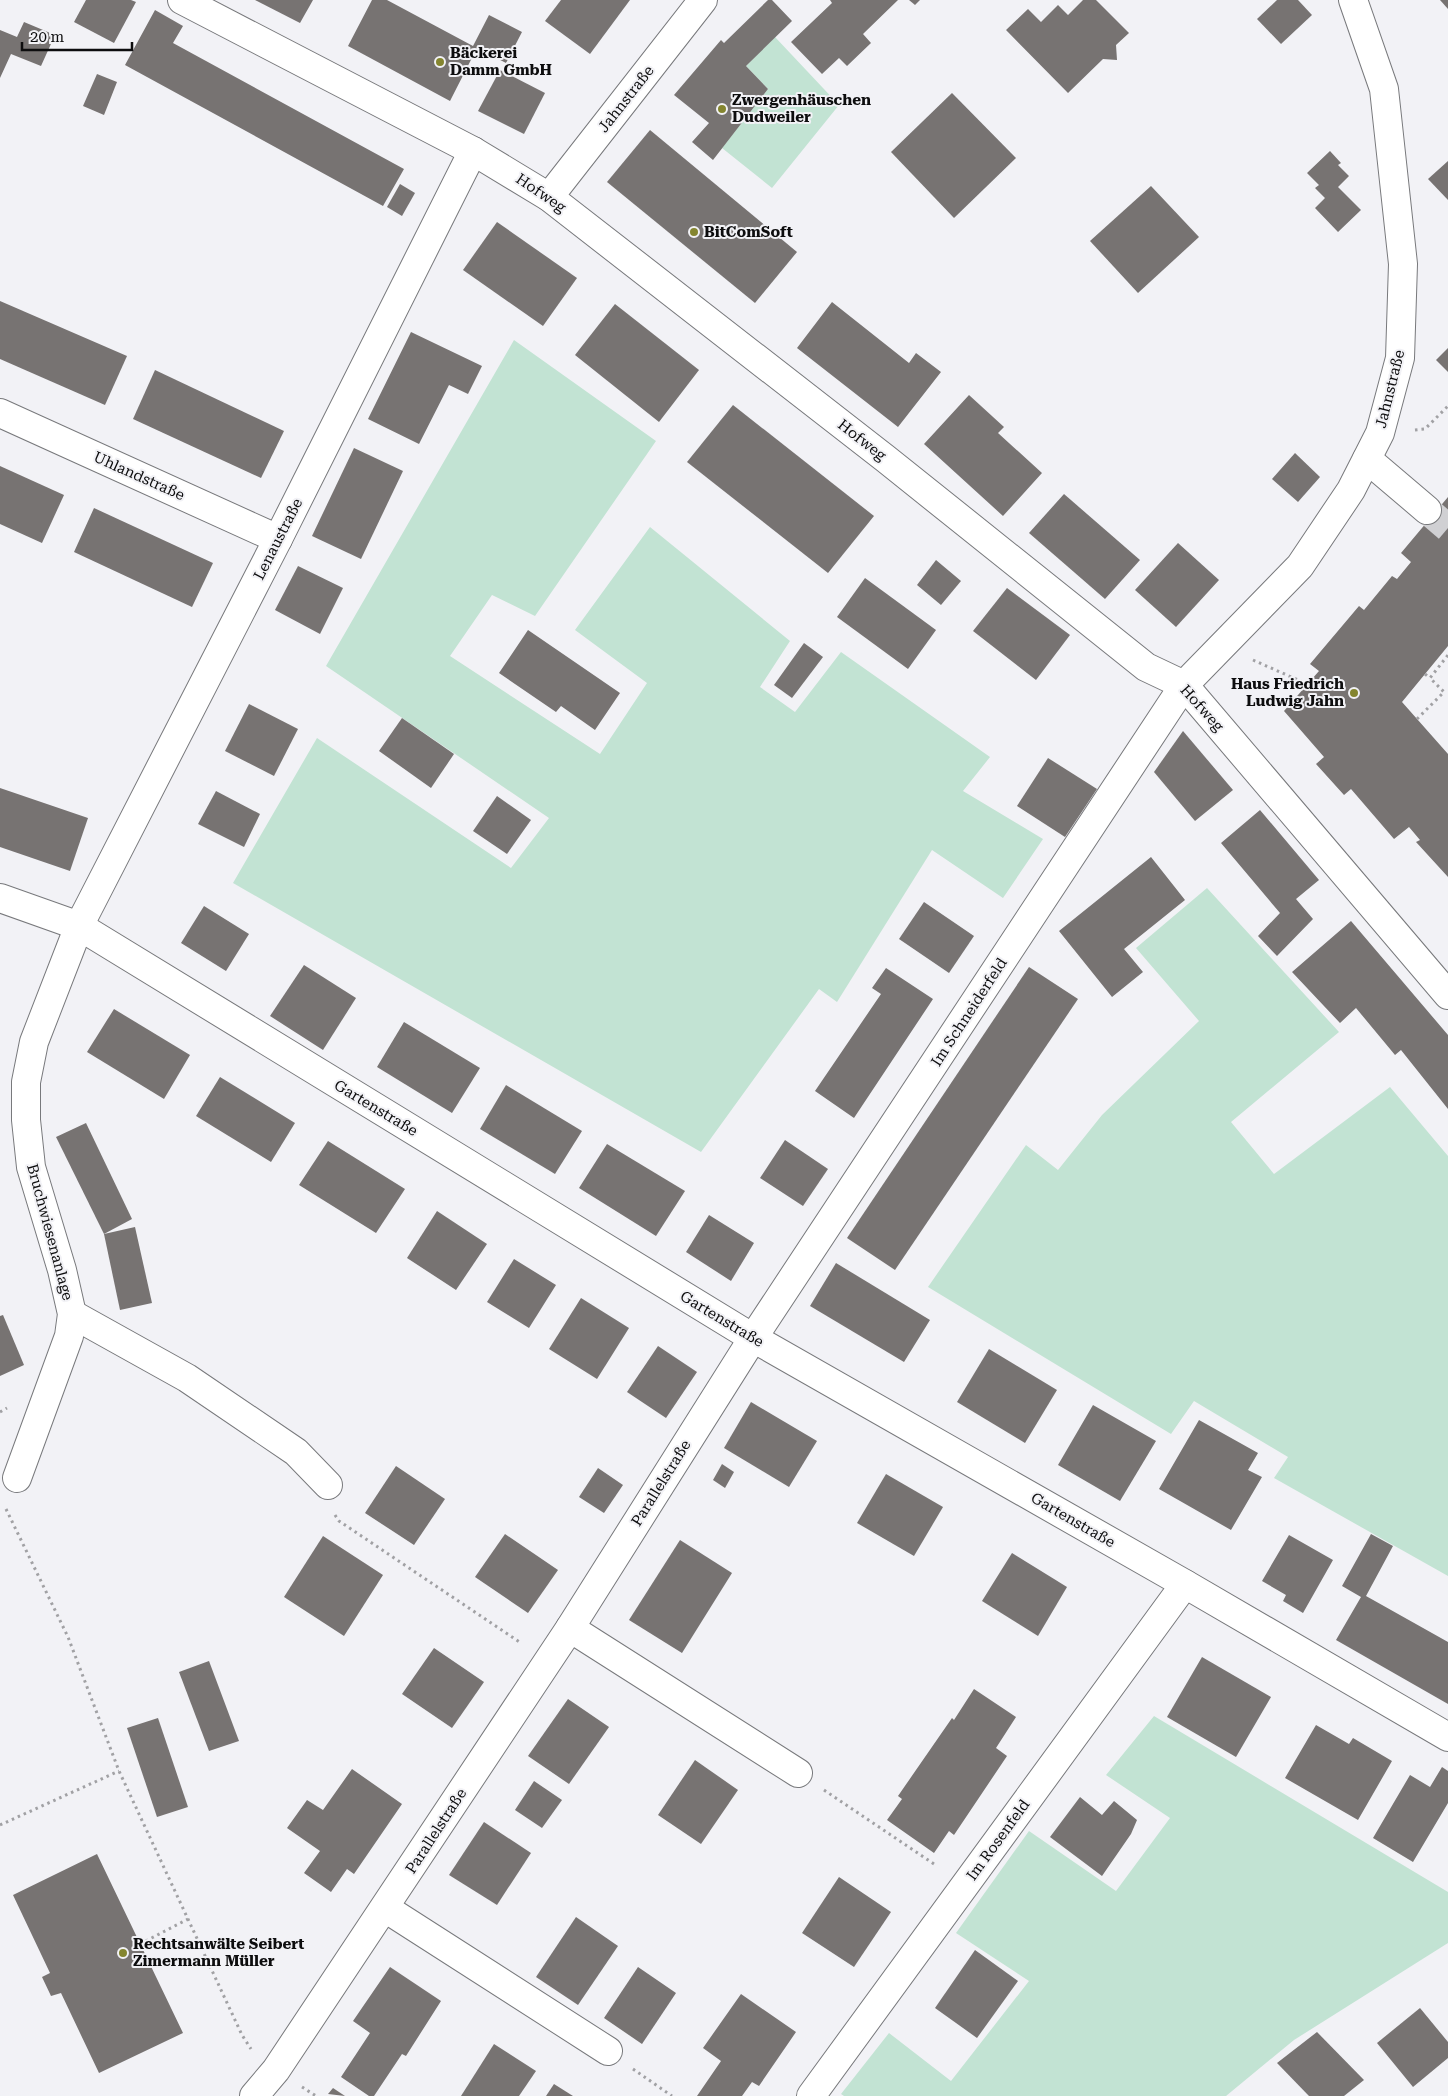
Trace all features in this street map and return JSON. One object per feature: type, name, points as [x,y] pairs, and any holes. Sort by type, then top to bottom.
[{"type":"street","name":"Hofweg","points":[[182,0],[473,151],[550,197],[886,459],[1146,667],[1184,685],[1448,995]]},
{"type":"street","name":"Jahnstraße","points":[[550,197],[703,0]]},
{"type":"street","name":"Jahnstraße","points":[[1184,685],[1300,566],[1348,495],[1380,433],[1400,358],[1404,264],[1384,89],[1354,0]]},
{"type":"street","name":"Lenaustraße","points":[[79,926],[278,539],[473,151]]},
{"type":"street","name":"Uhlandstraße","points":[[0,413],[278,539]]},
{"type":"street","points":[[1367,458],[1427,510]]},
{"type":"street","name":"Im Schneiderfeld","points":[[753,1338],[1184,685]]},
{"type":"street","name":"Gartenstraße","points":[[0,898],[79,926],[753,1338],[1185,1584],[1448,1737]]},
{"type":"street","name":"Bruchwiesenanlage","points":[[17,1478],[69,1336],[72,1314],[62,1270],[31,1167],[26,1120],[26,1082],[34,1042],[79,926]]},
{"type":"street","points":[[72,1314],[187,1378],[296,1452],[328,1484]]},
{"type":"street","name":"Parallelstraße","points":[[254,2096],[276,2070],[570,1628],[753,1338]]},
{"type":"street","name":"Im Rosenfeld","points":[[811,2096],[1185,1584]]},
{"type":"street","points":[[570,1628],[798,1773]]},
{"type":"street","points":[[385,1908],[608,2051]]},
{"type":"path","points":[[1227,642],[1239,654],[1307,684]]},
{"type":"path","points":[[1430,678],[1448,655]]},
{"type":"path","points":[[1417,719],[1444,692],[1425,674]]},
{"type":"path","points":[[17,1478],[6,1508],[68,1637],[120,1771],[242,2035],[255,2056]]},
{"type":"path","points":[[328,1484],[328,1506],[339,1521],[548,1661]]},
{"type":"path","points":[[0,1826],[120,1771]]},
{"type":"path","points":[[798,1773],[965,1885]]},
{"type":"path","points":[[140,1944],[188,1919]]},
{"type":"path","points":[[608,2051],[672,2096]]},
{"type":"green space","points":[[775,37],[839,105],[772,188],[722,148],[768,89],[746,66]]},
{"type":"green space","points":[[514,340],[656,441],[535,616],[492,595],[450,656],[600,754],[647,683],[575,630],[650,527],[790,641],[760,687],[795,712],[841,652],[990,757],[963,791],[1043,839],[1003,898],[932,850],[837,1002],[819,989],[701,1152],[233,883],[317,738],[511,868],[549,818],[326,666]]},
{"type":"green space","points":[[1207,888],[1339,1032],[1231,1122],[1274,1174],[1390,1087],[1448,1156],[1448,1576],[1274,1478],[1288,1457],[1194,1401],[1171,1434],[928,1287],[1026,1145],[1058,1170],[1102,1115],[1199,1021],[1136,948]]},
{"type":"green space","points":[[1154,1716],[1448,1892],[1448,1943],[1294,2040],[1226,2096],[844,2096],[841,2094],[889,2033],[951,2081],[1029,1981],[956,1933],[1029,1831],[1116,1891],[1170,1818],[1106,1775]]},
{"type":"building","points":[[86,0],[131,0],[136,2],[114,43],[74,22]]},
{"type":"building","points":[[255,0],[313,0],[300,23]]},
{"type":"building","points":[[372,0],[387,0],[473,46],[489,15],[522,32],[506,63],[477,48],[450,101],[348,46]]},
{"type":"building","points":[[561,0],[630,0],[590,54],[545,21]]},
{"type":"building","name":"Zwergenhäuschen Dudweiler","points":[[768,0],[772,0],[792,21],[746,66],[768,89],[713,160],[692,142],[709,123],[674,95],[721,40],[724,43]]},
{"type":"building","points":[[830,0],[898,0],[863,34],[871,43],[847,66],[839,58],[822,74],[791,42],[832,3]]},
{"type":"building","points":[[909,0],[920,0],[915,5]]},
{"type":"building","points":[[1083,0],[1096,0],[1129,33],[1116,45],[1117,60],[1103,59],[1068,93],[1006,30],[1028,9],[1041,22],[1058,5],[1068,15]]},
{"type":"building","points":[[1277,0],[1298,0],[1312,15],[1281,44],[1257,19]]},
{"type":"building","points":[[1440,0],[1448,0],[1448,9]]},
{"type":"building","points":[[155,10],[183,26],[173,43],[404,169],[383,206],[125,65]]},
{"type":"building","points":[[24,22],[55,35],[41,66],[11,54],[0,78],[0,30],[17,37]]},
{"type":"building","points":[[500,70],[545,93],[524,134],[478,111]]},
{"type":"building","points":[[97,74],[117,82],[104,115],[83,106]]},
{"type":"building","points":[[952,93],[1016,158],[954,218],[891,152]]},
{"type":"building","points":[[650,130],[797,252],[755,303],[607,182]]},
{"type":"building","points":[[1330,151],[1341,163],[1338,165],[1349,176],[1338,187],[1361,210],[1338,232],[1315,208],[1325,198],[1315,188],[1319,185],[1307,173]]},
{"type":"building","points":[[1448,161],[1448,200],[1428,179]]},
{"type":"building","points":[[400,184],[415,193],[402,216],[387,207]]},
{"type":"building","points":[[1151,186],[1199,237],[1138,293],[1090,241]]},
{"type":"building","points":[[497,222],[577,278],[543,326],[463,270]]},
{"type":"building","points":[[0,301],[127,356],[105,405],[0,359]]},
{"type":"building","points":[[832,302],[909,363],[916,353],[941,372],[898,427],[797,348]]},
{"type":"building","points":[[615,304],[699,370],[659,422],[575,355]]},
{"type":"building","points":[[411,332],[482,366],[468,394],[449,385],[419,444],[368,419]]},
{"type":"building","points":[[1448,348],[1448,372],[1436,360]]},
{"type":"building","points":[[155,370],[284,431],[261,478],[133,419]]},
{"type":"building","points":[[969,395],[1004,427],[998,433],[1042,473],[1003,516],[924,444]]},
{"type":"building","points":[[733,405],[874,516],[828,573],[687,462]]},
{"type":"building","points":[[354,448],[403,471],[361,559],[312,536]]},
{"type":"building","points":[[1295,453],[1320,477],[1298,502],[1272,479]]},
{"type":"building","points":[[0,466],[64,495],[42,543],[0,524]]},
{"type":"building","points":[[1064,494],[1140,560],[1105,599],[1029,533]]},
{"type":"building","name":"Haus Friedrich Ludwig Jahn","points":[[1448,497],[1448,646],[1402,702],[1448,754],[1448,877],[1416,842],[1420,840],[1409,827],[1394,839],[1351,789],[1344,795],[1316,764],[1324,757],[1284,711],[1319,671],[1310,664],[1359,606],[1364,610],[1392,576],[1397,579],[1411,562],[1401,553]]},
{"type":"building","points":[[94,508],[213,563],[192,607],[74,552]]},
{"type":"building","points":[[1178,543],[1219,580],[1176,627],[1135,590]]},
{"type":"building","points":[[936,560],[961,581],[941,605],[917,585]]},
{"type":"building","points":[[298,566],[343,588],[320,634],[275,610]]},
{"type":"building","points":[[865,578],[936,630],[908,669],[837,617]]},
{"type":"building","points":[[1007,588],[1070,635],[1036,680],[973,631]]},
{"type":"building","points":[[528,630],[620,693],[595,730],[561,706],[556,712],[499,673]]},
{"type":"building","points":[[804,643],[823,657],[792,698],[774,685]]},
{"type":"building","points":[[249,704],[298,729],[274,776],[225,751]]},
{"type":"building","points":[[402,718],[454,754],[431,788],[379,751]]},
{"type":"building","points":[[1183,731],[1233,790],[1195,821],[1154,772]]},
{"type":"building","points":[[1048,758],[1097,789],[1065,837],[1017,806]]},
{"type":"building","points":[[0,788],[88,818],[70,871],[0,847]]},
{"type":"building","points":[[216,791],[260,814],[244,847],[198,824]]},
{"type":"building","points":[[497,796],[531,820],[507,854],[473,831]]},
{"type":"building","points":[[1260,810],[1319,880],[1296,899],[1313,919],[1277,956],[1258,936],[1280,913],[1221,843]]},
{"type":"building","points":[[1151,857],[1185,900],[1124,949],[1143,972],[1112,997],[1059,931]]},
{"type":"building","points":[[924,902],[974,936],[949,973],[899,939]]},
{"type":"building","points":[[204,906],[249,934],[226,971],[181,943]]},
{"type":"building","points":[[1351,921],[1448,1035],[1448,1109],[1401,1050],[1395,1055],[1356,1008],[1340,1023],[1292,972]]},
{"type":"building","points":[[304,965],[356,998],[323,1050],[270,1016]]},
{"type":"building","points":[[1029,967],[1078,999],[895,1270],[847,1238]]},
{"type":"building","points":[[886,968],[933,999],[854,1118],[815,1091],[881,994],[872,988]]},
{"type":"building","points":[[114,1009],[190,1055],[164,1099],[87,1052]]},
{"type":"building","points":[[404,1022],[480,1068],[452,1113],[377,1067]]},
{"type":"building","points":[[220,1077],[295,1123],[271,1162],[196,1116]]},
{"type":"building","points":[[506,1085],[582,1131],[555,1174],[480,1129]]},
{"type":"building","points":[[86,1123],[132,1219],[104,1234],[56,1137]]},
{"type":"building","points":[[785,1140],[828,1169],[803,1206],[760,1178]]},
{"type":"building","points":[[328,1141],[405,1189],[376,1233],[299,1185]]},
{"type":"building","points":[[607,1144],[685,1191],[656,1236],[579,1188]]},
{"type":"building","points":[[437,1211],[487,1244],[456,1290],[407,1258]]},
{"type":"building","points":[[709,1215],[754,1243],[731,1281],[686,1252]]},
{"type":"building","points":[[135,1227],[152,1303],[120,1310],[104,1234]]},
{"type":"building","points":[[514,1259],[556,1285],[529,1328],[487,1302]]},
{"type":"building","points":[[836,1263],[930,1320],[904,1362],[810,1306]]},
{"type":"building","points":[[581,1298],[629,1328],[597,1379],[549,1349]]},
{"type":"building","points":[[3,1315],[24,1365],[0,1376],[0,1316]]},
{"type":"building","points":[[658,1346],[697,1372],[666,1418],[627,1392]]},
{"type":"building","points":[[989,1349],[1057,1390],[1025,1443],[957,1402]]},
{"type":"building","points":[[751,1402],[817,1441],[789,1487],[724,1448]]},
{"type":"building","points":[[1093,1405],[1156,1441],[1120,1501],[1058,1465]]},
{"type":"building","points":[[1199,1420],[1258,1453],[1248,1470],[1262,1477],[1231,1530],[1159,1489]]},
{"type":"building","points":[[722,1464],[734,1472],[725,1488],[713,1480]]},
{"type":"building","points":[[396,1466],[445,1499],[414,1545],[365,1513]]},
{"type":"building","points":[[598,1468],[623,1485],[604,1513],[579,1497]]},
{"type":"building","points":[[886,1474],[943,1507],[914,1556],[857,1523]]},
{"type":"building","points":[[505,1534],[558,1570],[528,1613],[475,1577]]},
{"type":"building","points":[[1371,1534],[1393,1546],[1366,1596],[1448,1642],[1448,1704],[1336,1640],[1361,1597],[1342,1586]]},
{"type":"building","points":[[1289,1535],[1333,1560],[1303,1613],[1283,1601],[1286,1595],[1262,1581]]},
{"type":"building","points":[[323,1536],[383,1575],[344,1636],[284,1597]]},
{"type":"building","points":[[680,1540],[732,1573],[682,1653],[629,1620]]},
{"type":"building","points":[[1012,1553],[1067,1587],[1038,1636],[982,1601]]},
{"type":"building","points":[[434,1648],[484,1682],[452,1728],[402,1694]]},
{"type":"building","points":[[1202,1657],[1271,1697],[1236,1757],[1167,1717]]},
{"type":"building","points":[[209,1661],[239,1741],[209,1751],[179,1672]]},
{"type":"building","points":[[974,1689],[1016,1717],[996,1748],[1007,1756],[954,1835],[949,1831],[934,1853],[887,1820],[902,1799],[898,1796],[952,1718],[954,1720]]},
{"type":"building","points":[[568,1699],[609,1727],[569,1784],[528,1756]]},
{"type":"building","points":[[158,1718],[188,1807],[157,1817],[127,1728]]},
{"type":"building","points":[[1316,1725],[1349,1744],[1353,1738],[1392,1761],[1358,1820],[1285,1778]]},
{"type":"building","points":[[695,1760],[738,1790],[701,1844],[658,1815]]},
{"type":"building","points":[[1442,1767],[1448,1771],[1448,1803],[1413,1862],[1373,1838],[1410,1775],[1430,1787]]},
{"type":"building","points":[[352,1769],[402,1804],[354,1874],[347,1869],[331,1892],[304,1873],[320,1851],[287,1828],[307,1800],[323,1810]]},
{"type":"building","points":[[534,1781],[562,1800],[542,1828],[515,1810]]},
{"type":"building","points":[[1080,1797],[1102,1815],[1114,1801],[1137,1820],[1131,1834],[1102,1876],[1050,1837]]},
{"type":"building","points":[[484,1822],[531,1853],[497,1905],[449,1875]]},
{"type":"building","points":[[97,1854],[183,2033],[99,2073],[61,1993],[51,1996],[42,1977],[50,1973],[13,1895]]},
{"type":"building","points":[[839,1877],[891,1912],[854,1967],[802,1933]]},
{"type":"building","points":[[576,1917],[618,1946],[578,2005],[536,1977]]},
{"type":"building","points":[[975,1950],[1018,1981],[977,2038],[935,2008]]},
{"type":"building","points":[[390,1967],[441,2001],[406,2056],[402,2054],[374,2096],[369,2096],[341,2077],[370,2033],[353,2021]]},
{"type":"building","points":[[638,1967],[676,1993],[642,2044],[604,2018]]},
{"type":"building","points":[[741,1994],[796,2032],[759,2086],[752,2082],[742,2096],[697,2096],[721,2061],[703,2048]]},
{"type":"building","points":[[1420,2008],[1448,2042],[1448,2058],[1413,2087],[1377,2043]]},
{"type":"building","points":[[1317,2032],[1364,2080],[1344,2096],[1309,2096],[1277,2063]]},
{"type":"building","points":[[494,2044],[536,2071],[519,2096],[461,2096]]},
{"type":"building","points":[[554,2084],[573,2096],[546,2096]]},
{"type":"building","points":[[333,2088],[345,2096],[328,2094]]},
{"type":"tunnel","points":[[1427,510],[1448,528]]},
{"type":"place","name":"Bäckerei Damm GmbH","points":[[440,62]]},
{"type":"place","name":"Zwergenhäuschen Dudweiler","points":[[722,109]]},
{"type":"place","name":"BitComSoft","points":[[694,232]]},
{"type":"place","name":"Haus Friedrich Ludwig Jahn","points":[[1354,693]]},
{"type":"place","name":"Rechtsanwälte Seibert Zimermann Müller","points":[[123,1953]]}]
